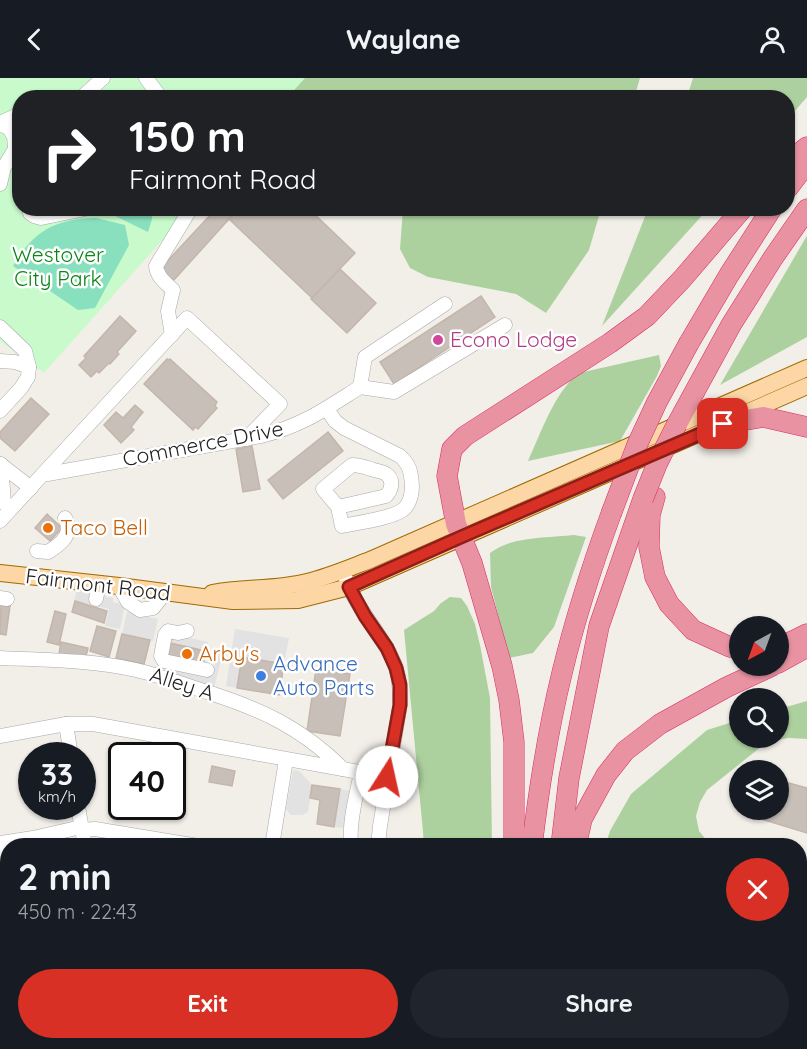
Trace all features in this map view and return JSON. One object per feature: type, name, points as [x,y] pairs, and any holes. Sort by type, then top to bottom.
[{"type":"highway","points":[[795,156],[807,147]]},
{"type":"highway","points":[[795,179],[807,163]]},
{"type":"highway","points":[[562,838],[569,777],[599,626],[677,424],[731,326],[772,258],[807,209]]},
{"type":"highway","points":[[514,838],[514,742],[509,700],[502,666],[472,563],[458,530],[447,476],[452,449],[465,436],[610,343],[647,316],[736,216]]},
{"type":"highway","points":[[533,838],[544,757],[562,673],[590,571],[610,514],[637,445],[657,402],[729,275],[767,216]]},
{"type":"highway","points":[[723,424],[763,417],[807,427]]},
{"type":"highway","points":[[649,498],[649,548],[655,577],[669,604],[693,630],[729,647]]},
{"type":"highway","points":[[789,642],[807,634]]},
{"type":"highway","points":[[789,657],[807,647]]},
{"type":"highway","points":[[578,838],[582,819],[606,775],[625,751],[660,724],[751,676]]},
{"type":"main road","name":"Fairmont Road","points":[[0,573],[98,592],[119,586],[233,601],[298,600],[349,587],[458,530],[807,368]]},
{"type":"main road","name":"Fairmont Road","points":[[197,596],[306,582],[343,570],[458,530],[723,424],[807,386]]},
{"type":"street","points":[[90,90],[103,78]]},
{"type":"street","points":[[0,124],[8,127],[12,133]]},
{"type":"street","points":[[0,184],[4,167],[12,153]]},
{"type":"street","points":[[34,216],[41,218],[51,216]]},
{"type":"street","points":[[172,335],[168,311],[173,290],[159,275],[156,266],[186,216]]},
{"type":"street","points":[[445,304],[365,357],[360,387],[394,393],[505,325]]},
{"type":"street","points":[[0,521],[27,485],[42,475],[187,318],[280,404],[246,439]]},
{"type":"street","points":[[0,327],[25,351],[29,367],[28,377],[21,388],[0,411]]},
{"type":"street","points":[[0,361],[15,362],[29,367]]},
{"type":"street","name":"Commerce Drive","points":[[42,475],[283,431],[312,418],[360,387]]},
{"type":"street","points":[[327,409],[344,429],[400,456],[407,463],[411,472],[411,498],[404,508],[396,514],[342,526],[338,507],[323,489],[352,465],[387,474],[391,479],[390,492],[338,507]]},
{"type":"street","points":[[0,464],[27,485]]},
{"type":"street","points":[[0,464],[4,503]]},
{"type":"street","points":[[37,551],[48,552],[68,533],[69,524],[65,518]]},
{"type":"street","points":[[343,570],[349,587],[365,616],[387,648],[396,668],[400,685],[400,705],[379,838]]},
{"type":"street","points":[[187,631],[178,633],[168,631],[160,656],[164,661],[207,670]]},
{"type":"street","name":"Alley A","points":[[0,658],[51,659],[108,666],[135,670],[179,682],[246,705],[286,724],[331,757],[343,769]]},
{"type":"street","points":[[0,736],[66,724],[93,724],[387,777]]},
{"type":"street","points":[[66,724],[69,742]]},
{"type":"street","points":[[273,838],[286,760]]},
{"type":"street","points":[[350,838],[353,806],[361,773]]},
{"type":"street","points":[[80,820],[83,838]]},
{"type":"street","points":[[33,838],[81,829],[95,829],[150,838]]},
{"type":"green space","name":"Westover City Park","points":[[0,78],[305,78],[294,90],[12,90],[12,216],[184,216],[44,373],[0,341]]},
{"type":"green space","points":[[264,78],[640,78],[636,90],[265,90]]},
{"type":"green space","points":[[693,78],[807,78],[807,97],[795,111],[795,90],[689,90]]},
{"type":"green space","points":[[115,216],[152,216],[148,232]]},
{"type":"green space","points":[[402,216],[599,216],[589,250],[546,313],[516,294],[428,277],[410,268],[400,249]]},
{"type":"green space","points":[[645,216],[702,216],[602,326]]},
{"type":"green space","points":[[96,218],[125,225],[129,245],[95,308],[78,310],[13,266],[29,244],[47,229],[69,221]]},
{"type":"green space","points":[[807,236],[807,337],[720,385],[805,239]]},
{"type":"green space","points":[[659,355],[661,366],[657,376],[620,441],[528,461],[556,401],[570,381],[579,373]]},
{"type":"green space","points":[[574,535],[586,537],[554,627],[533,653],[509,658],[491,587],[490,553],[508,543]]},
{"type":"green space","points":[[450,597],[461,598],[475,624],[480,645],[490,698],[492,838],[423,838],[404,630],[434,611]]},
{"type":"green space","points":[[807,701],[807,739],[789,738],[789,706]]},
{"type":"green space","points":[[729,723],[729,748],[760,748],[744,760],[729,760],[729,772],[707,790],[696,816],[699,831],[705,838],[608,838],[631,794],[707,730]]},
{"type":"shaded area","points":[[77,590],[113,598],[113,602],[125,605],[120,629],[105,626],[109,609],[74,601]]},
{"type":"shaded area","points":[[127,612],[158,619],[153,641],[122,634]]},
{"type":"shaded area","points":[[235,629],[289,638],[284,664],[243,657],[237,688],[226,686]]},
{"type":"shaded area","points":[[171,634],[208,642],[206,651],[170,643]]},
{"type":"shaded area","points":[[219,647],[224,648],[214,688],[155,674],[158,663],[212,676]]},
{"type":"shaded area","points":[[293,770],[299,771],[312,785],[308,812],[302,815],[291,815],[286,809]]},
{"type":"shaded area","points":[[340,789],[351,791],[346,828],[334,827]]},
{"type":"building","points":[[209,216],[232,216],[173,281],[160,269]]},
{"type":"building","points":[[232,216],[316,216],[355,253],[312,298],[229,219]]},
{"type":"building","points":[[340,269],[376,303],[347,333],[311,299]]},
{"type":"building","name":"Econo Lodge","points":[[481,296],[495,317],[394,384],[380,362]]},
{"type":"building","points":[[120,316],[136,331],[117,352],[119,354],[110,364],[91,377],[79,365],[86,358],[84,356]]},
{"type":"building","points":[[167,359],[170,359],[217,402],[215,406],[217,408],[198,429],[195,427],[193,430],[144,384]]},
{"type":"building","points":[[31,398],[49,414],[15,451],[0,438],[0,432]]},
{"type":"building","points":[[135,405],[143,412],[131,427],[134,430],[121,443],[104,425],[116,412],[123,418]]},
{"type":"building","points":[[328,432],[343,451],[283,499],[268,480]]},
{"type":"building","points":[[252,446],[260,489],[243,492],[236,449]]},
{"type":"building","name":"Taco Bell","points":[[47,514],[62,528],[50,541],[35,528]]},
{"type":"building","points":[[75,601],[107,611],[104,623],[72,612]]},
{"type":"building","points":[[1,605],[10,606],[6,635],[0,634]]},
{"type":"building","points":[[55,611],[66,614],[59,645],[47,642]]},
{"type":"building","points":[[97,626],[116,631],[109,657],[90,651]]},
{"type":"building","points":[[122,634],[150,640],[144,664],[116,658]]},
{"type":"building","points":[[61,642],[88,648],[85,660],[59,654]]},
{"type":"building","name":"Arby's","points":[[170,643],[206,651],[203,665],[167,657]]},
{"type":"building","name":"Advance Auto Parts","points":[[242,657],[284,664],[279,695],[237,688]]},
{"type":"building","points":[[316,669],[350,674],[340,736],[307,731]]},
{"type":"building","points":[[212,766],[235,771],[232,786],[209,782]]},
{"type":"building","points":[[789,783],[807,788],[807,833],[765,820],[789,820]]},
{"type":"building","points":[[312,785],[340,789],[334,827],[317,824],[320,800],[310,798]]},
{"type":"place","name":"Econo Lodge","points":[[438,340]]},
{"type":"place","name":"Taco Bell","points":[[48,528]]},
{"type":"place","name":"Arby's","points":[[187,654]]},
{"type":"place","name":"Advance Auto Parts","points":[[261,676]]},
{"type":"route","points":[[387,777],[400,705],[400,685],[396,668],[387,648],[349,587],[723,424]]}]
